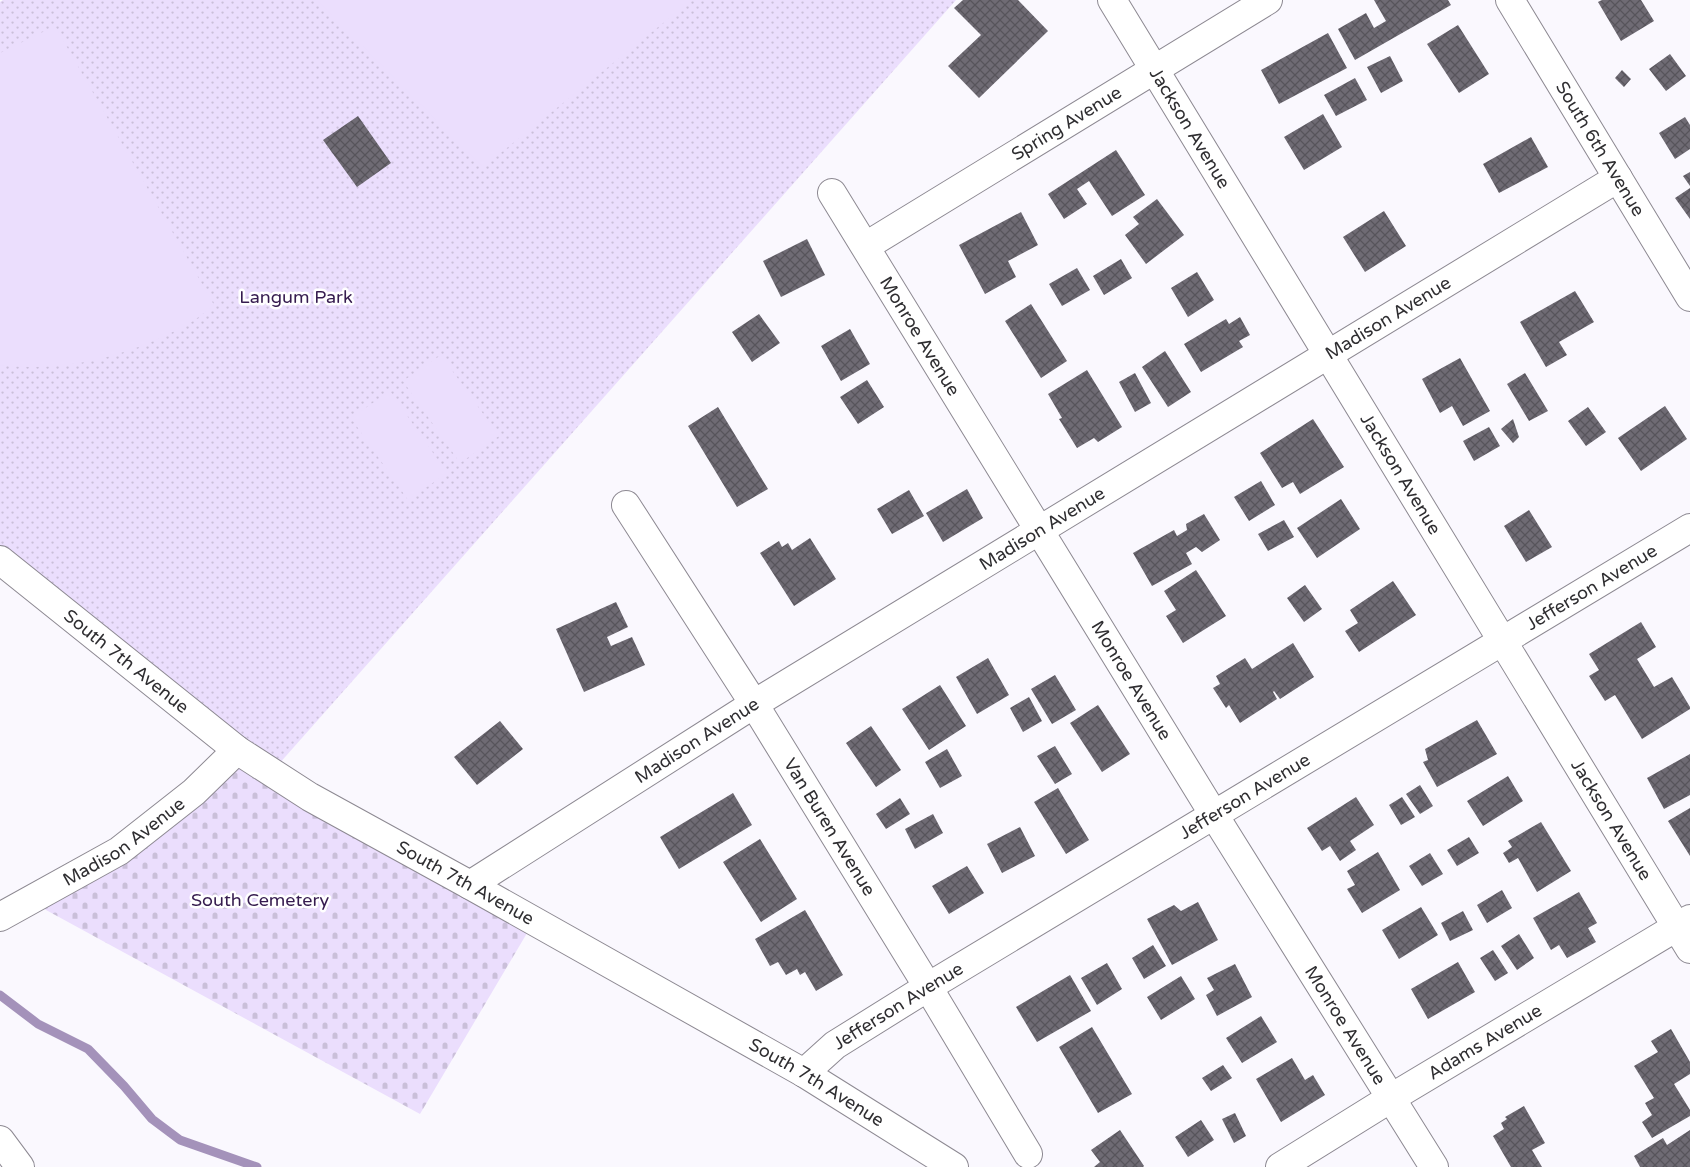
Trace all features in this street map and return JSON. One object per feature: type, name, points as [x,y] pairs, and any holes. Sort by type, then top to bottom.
[{"type":"street","name":"Jackson Avenue","points":[[1112,0],[1502,641],[1685,932]]},
{"type":"street","name":"Spring Avenue","points":[[866,246],[1268,0]]},
{"type":"street","name":"South 6th Avenue","points":[[1510,0],[1690,297]]},
{"type":"street","name":"Madison Avenue","points":[[470,885],[754,704],[1618,178]]},
{"type":"street","name":"Monroe Avenue","points":[[832,193],[1214,814],[1434,1167]]},
{"type":"street","name":"Van Buren Avenue","points":[[626,505],[754,704],[1028,1154]]},
{"type":"street","name":"Jefferson Avenue","points":[[804,1073],[834,1045],[928,987],[1690,528]]},
{"type":"street","name":"South 7th Avenue","points":[[0,560],[237,750],[310,797],[804,1073],[954,1167]]},
{"type":"street","name":"Madison Avenue","points":[[0,917],[119,851],[194,792],[237,750]]},
{"type":"street","name":"Adams Avenue","points":[[1280,1167],[1391,1098],[1685,932]]},
{"type":"street","points":[[0,1140],[20,1167]]},
{"type":"green space","name":"Langum Park","points":[[3,0],[956,0],[278,765],[0,572],[0,2]]},
{"type":"green space","points":[[317,0],[692,0],[483,167]]},
{"type":"green space","points":[[55,26],[214,305],[186,325],[165,336],[96,360],[48,366],[0,365],[0,53]]},
{"type":"green space","points":[[441,355],[499,436],[460,463],[403,381]]},
{"type":"green space","points":[[390,391],[447,473],[408,500],[351,418]]},
{"type":"green space","name":"South Cemetery","points":[[238,759],[530,928],[420,1114],[35,904]]},
{"type":"building","points":[[963,0],[1018,0],[1048,31],[979,98],[948,66],[981,35],[954,8]]},
{"type":"building","points":[[1374,0],[1448,0],[1451,5],[1355,60],[1338,29],[1366,13],[1374,28],[1386,21]]},
{"type":"building","points":[[1602,0],[1641,0],[1654,21],[1621,41],[1598,2]]},
{"type":"building","points":[[1458,25],[1489,74],[1459,93],[1427,44]]},
{"type":"building","points":[[1328,33],[1347,68],[1279,104],[1261,70]]},
{"type":"building","points":[[1670,54],[1686,76],[1666,91],[1649,69]]},
{"type":"building","points":[[1390,56],[1403,81],[1381,93],[1367,67]]},
{"type":"building","points":[[1622,70],[1631,79],[1624,87],[1615,78]]},
{"type":"building","points":[[1355,78],[1367,100],[1336,116],[1324,95]]},
{"type":"building","points":[[1323,114],[1342,147],[1304,170],[1284,137]]},
{"type":"building","points":[[358,116],[391,163],[357,187],[323,140]]},
{"type":"building","points":[[1685,117],[1690,125],[1690,149],[1675,159],[1659,133]]},
{"type":"building","points":[[1531,137],[1548,167],[1499,193],[1483,164]]},
{"type":"building","points":[[1116,150],[1145,195],[1112,216],[1089,181],[1077,189],[1087,204],[1064,219],[1048,194]]},
{"type":"building","points":[[1690,172],[1690,186],[1683,176]]},
{"type":"building","points":[[1690,188],[1690,219],[1675,198]]},
{"type":"building","points":[[1157,199],[1184,235],[1146,264],[1125,235],[1139,224],[1133,217]]},
{"type":"building","points":[[1384,211],[1406,246],[1365,272],[1343,237]]},
{"type":"building","points":[[1021,212],[1038,245],[1008,261],[1016,277],[985,294],[959,245]]},
{"type":"building","points":[[807,239],[825,275],[781,297],[763,261]]},
{"type":"building","points":[[1121,259],[1132,278],[1104,295],[1093,276]]},
{"type":"building","points":[[1077,268],[1090,290],[1062,306],[1049,284]]},
{"type":"building","points":[[1197,272],[1214,300],[1188,317],[1171,288]]},
{"type":"building","points":[[1575,291],[1594,322],[1559,342],[1567,355],[1546,367],[1520,322]]},
{"type":"building","points":[[1031,304],[1067,361],[1041,378],[1005,321]]},
{"type":"building","points":[[759,314],[780,343],[752,362],[732,332]]},
{"type":"building","points":[[1240,317],[1250,335],[1239,341],[1243,347],[1201,372],[1184,344],[1226,319],[1229,324]]},
{"type":"building","points":[[850,329],[870,364],[841,381],[821,346]]},
{"type":"building","points":[[1165,351],[1191,392],[1168,407],[1142,367]]},
{"type":"building","points":[[1460,358],[1490,411],[1463,426],[1452,406],[1440,413],[1422,379]]},
{"type":"building","points":[[1087,370],[1122,427],[1098,442],[1094,438],[1077,448],[1059,419],[1062,418],[1048,394]]},
{"type":"building","points":[[1135,373],[1151,403],[1135,412],[1119,382]]},
{"type":"building","points":[[1525,373],[1548,411],[1529,421],[1507,384]]},
{"type":"building","points":[[867,380],[884,407],[858,424],[840,397]]},
{"type":"building","points":[[1665,406],[1687,439],[1641,471],[1618,438]]},
{"type":"building","points":[[718,407],[768,489],[737,507],[688,426]]},
{"type":"building","points":[[1588,407],[1606,432],[1586,446],[1568,421]]},
{"type":"building","points":[[1313,419],[1344,467],[1300,494],[1293,482],[1282,488],[1260,453]]},
{"type":"building","points":[[1513,419],[1519,437],[1513,443],[1501,429]]},
{"type":"building","points":[[1489,427],[1500,446],[1474,461],[1463,441]]},
{"type":"building","points":[[1261,481],[1275,505],[1249,521],[1234,497]]},
{"type":"building","points":[[967,489],[983,518],[943,542],[926,513]]},
{"type":"building","points":[[909,490],[924,516],[892,534],[877,509]]},
{"type":"building","points":[[1341,499],[1360,529],[1317,558],[1297,528]]},
{"type":"building","points":[[1529,510],[1552,547],[1526,562],[1504,526]]},
{"type":"building","points":[[1204,514],[1220,540],[1202,552],[1196,547],[1186,553],[1192,564],[1152,586],[1133,553],[1174,530],[1177,536],[1187,530],[1186,524]]},
{"type":"building","points":[[1284,520],[1294,537],[1268,551],[1258,534]]},
{"type":"building","points":[[810,538],[836,579],[794,606],[760,553],[779,541],[782,547],[788,543],[792,550]]},
{"type":"building","points":[[1196,570],[1226,616],[1183,643],[1166,616],[1176,610],[1164,591]]},
{"type":"building","points":[[1393,581],[1416,615],[1359,652],[1345,631],[1358,623],[1350,610]]},
{"type":"building","points":[[1305,585],[1322,609],[1304,622],[1287,598]]},
{"type":"building","points":[[616,602],[628,627],[607,637],[611,646],[632,637],[645,665],[584,692],[556,629]]},
{"type":"building","points":[[1641,622],[1656,647],[1637,659],[1654,687],[1672,677],[1690,707],[1690,709],[1642,739],[1615,695],[1605,701],[1589,676],[1599,670],[1589,654]]},
{"type":"building","points":[[1293,643],[1314,677],[1280,699],[1274,691],[1277,699],[1240,723],[1229,705],[1226,708],[1213,688],[1220,684],[1216,676],[1245,658],[1252,669]]},
{"type":"building","points":[[988,658],[1009,695],[977,714],[956,677]]},
{"type":"building","points":[[1055,675],[1076,710],[1052,724],[1031,689]]},
{"type":"building","points":[[940,685],[966,726],[929,750],[902,709]]},
{"type":"building","points":[[1029,697],[1042,721],[1023,732],[1010,708]]},
{"type":"building","points":[[1098,705],[1130,754],[1102,772],[1070,723]]},
{"type":"building","points":[[1477,720],[1497,754],[1437,787],[1423,762],[1428,760],[1425,749]]},
{"type":"building","points":[[500,721],[523,749],[477,785],[454,757]]},
{"type":"building","points":[[871,726],[901,770],[876,787],[846,743]]},
{"type":"building","points":[[1055,746],[1072,774],[1055,784],[1037,756]]},
{"type":"building","points":[[947,749],[962,776],[940,788],[925,762]]},
{"type":"building","points":[[1690,754],[1690,795],[1664,809],[1647,778]]},
{"type":"building","points":[[1508,776],[1523,801],[1483,826],[1467,801]]},
{"type":"building","points":[[1420,785],[1433,806],[1420,814],[1406,794]]},
{"type":"building","points":[[1058,788],[1089,840],[1066,854],[1034,802]]},
{"type":"building","points":[[733,793],[752,825],[679,869],[660,837]]},
{"type":"building","points":[[1356,797],[1374,825],[1350,841],[1356,850],[1340,861],[1330,846],[1322,851],[1307,828]]},
{"type":"building","points":[[1402,797],[1415,817],[1401,825],[1389,805]]},
{"type":"building","points":[[900,798],[910,814],[886,829],[876,814]]},
{"type":"building","points":[[1690,808],[1690,856],[1668,821]]},
{"type":"building","points":[[933,814],[943,833],[915,849],[905,829]]},
{"type":"building","points":[[1541,822],[1571,871],[1537,892],[1518,858],[1509,863],[1503,853],[1512,847],[1508,841]]},
{"type":"building","points":[[1020,827],[1035,856],[1002,873],[987,844]]},
{"type":"building","points":[[1469,837],[1479,853],[1457,866],[1447,850]]},
{"type":"building","points":[[760,839],[797,899],[761,922],[723,862]]},
{"type":"building","points":[[1378,852],[1400,890],[1362,913],[1347,889],[1355,885],[1347,871]]},
{"type":"building","points":[[1430,853],[1443,874],[1422,886],[1409,866]]},
{"type":"building","points":[[967,866],[984,893],[949,914],[932,886]]},
{"type":"building","points":[[1502,890],[1512,908],[1487,923],[1477,905]]},
{"type":"building","points":[[1579,892],[1597,923],[1588,928],[1596,942],[1567,958],[1559,945],[1551,950],[1533,918]]},
{"type":"building","points":[[1198,902],[1218,940],[1172,965],[1147,919],[1174,905],[1181,911]]},
{"type":"building","points":[[1421,907],[1438,935],[1399,959],[1382,930]]},
{"type":"building","points":[[805,910],[843,975],[816,991],[805,972],[800,975],[797,969],[786,975],[778,962],[770,966],[755,939]]},
{"type":"building","points":[[1463,911],[1473,930],[1450,941],[1441,923]]},
{"type":"building","points":[[1519,934],[1534,958],[1517,970],[1501,946]]},
{"type":"building","points":[[1153,945],[1166,966],[1144,979],[1132,958]]},
{"type":"building","points":[[1493,950],[1508,973],[1495,981],[1480,958]]},
{"type":"building","points":[[1458,962],[1475,992],[1428,1019],[1411,989]]},
{"type":"building","points":[[1107,963],[1122,989],[1097,1005],[1081,978]]},
{"type":"building","points":[[1235,964],[1252,997],[1217,1016],[1206,995],[1214,990],[1207,978]]},
{"type":"building","points":[[1070,975],[1091,1011],[1037,1042],[1016,1007]]},
{"type":"building","points":[[1181,976],[1195,999],[1161,1020],[1147,997]]},
{"type":"building","points":[[1261,1016],[1277,1042],[1242,1063],[1226,1038]]},
{"type":"building","points":[[1092,1027],[1132,1094],[1098,1113],[1059,1047]]},
{"type":"building","points":[[1671,1029],[1690,1062],[1690,1074],[1674,1084],[1690,1110],[1690,1116],[1652,1138],[1642,1122],[1652,1115],[1645,1103],[1654,1098],[1634,1066],[1658,1052],[1651,1041]]},
{"type":"building","points":[[1292,1058],[1305,1080],[1313,1075],[1325,1095],[1281,1122],[1256,1079]]},
{"type":"building","points":[[1223,1065],[1232,1078],[1211,1091],[1202,1078]]},
{"type":"building","points":[[1524,1106],[1545,1143],[1532,1150],[1542,1167],[1511,1167],[1493,1136],[1504,1129],[1501,1123],[1507,1119],[1505,1117]]},
{"type":"building","points":[[1235,1113],[1246,1136],[1234,1143],[1222,1119]]},
{"type":"building","points":[[1201,1120],[1214,1140],[1188,1157],[1175,1137]]},
{"type":"building","points":[[1120,1130],[1144,1166],[1094,1167],[1100,1162],[1091,1150]]},
{"type":"building","points":[[1690,1130],[1690,1167],[1640,1167],[1634,1156],[1663,1138],[1667,1145]]},
{"type":"waterway","points":[[0,995],[38,1024],[88,1049],[124,1086],[152,1119],[180,1140],[257,1167]]}]
